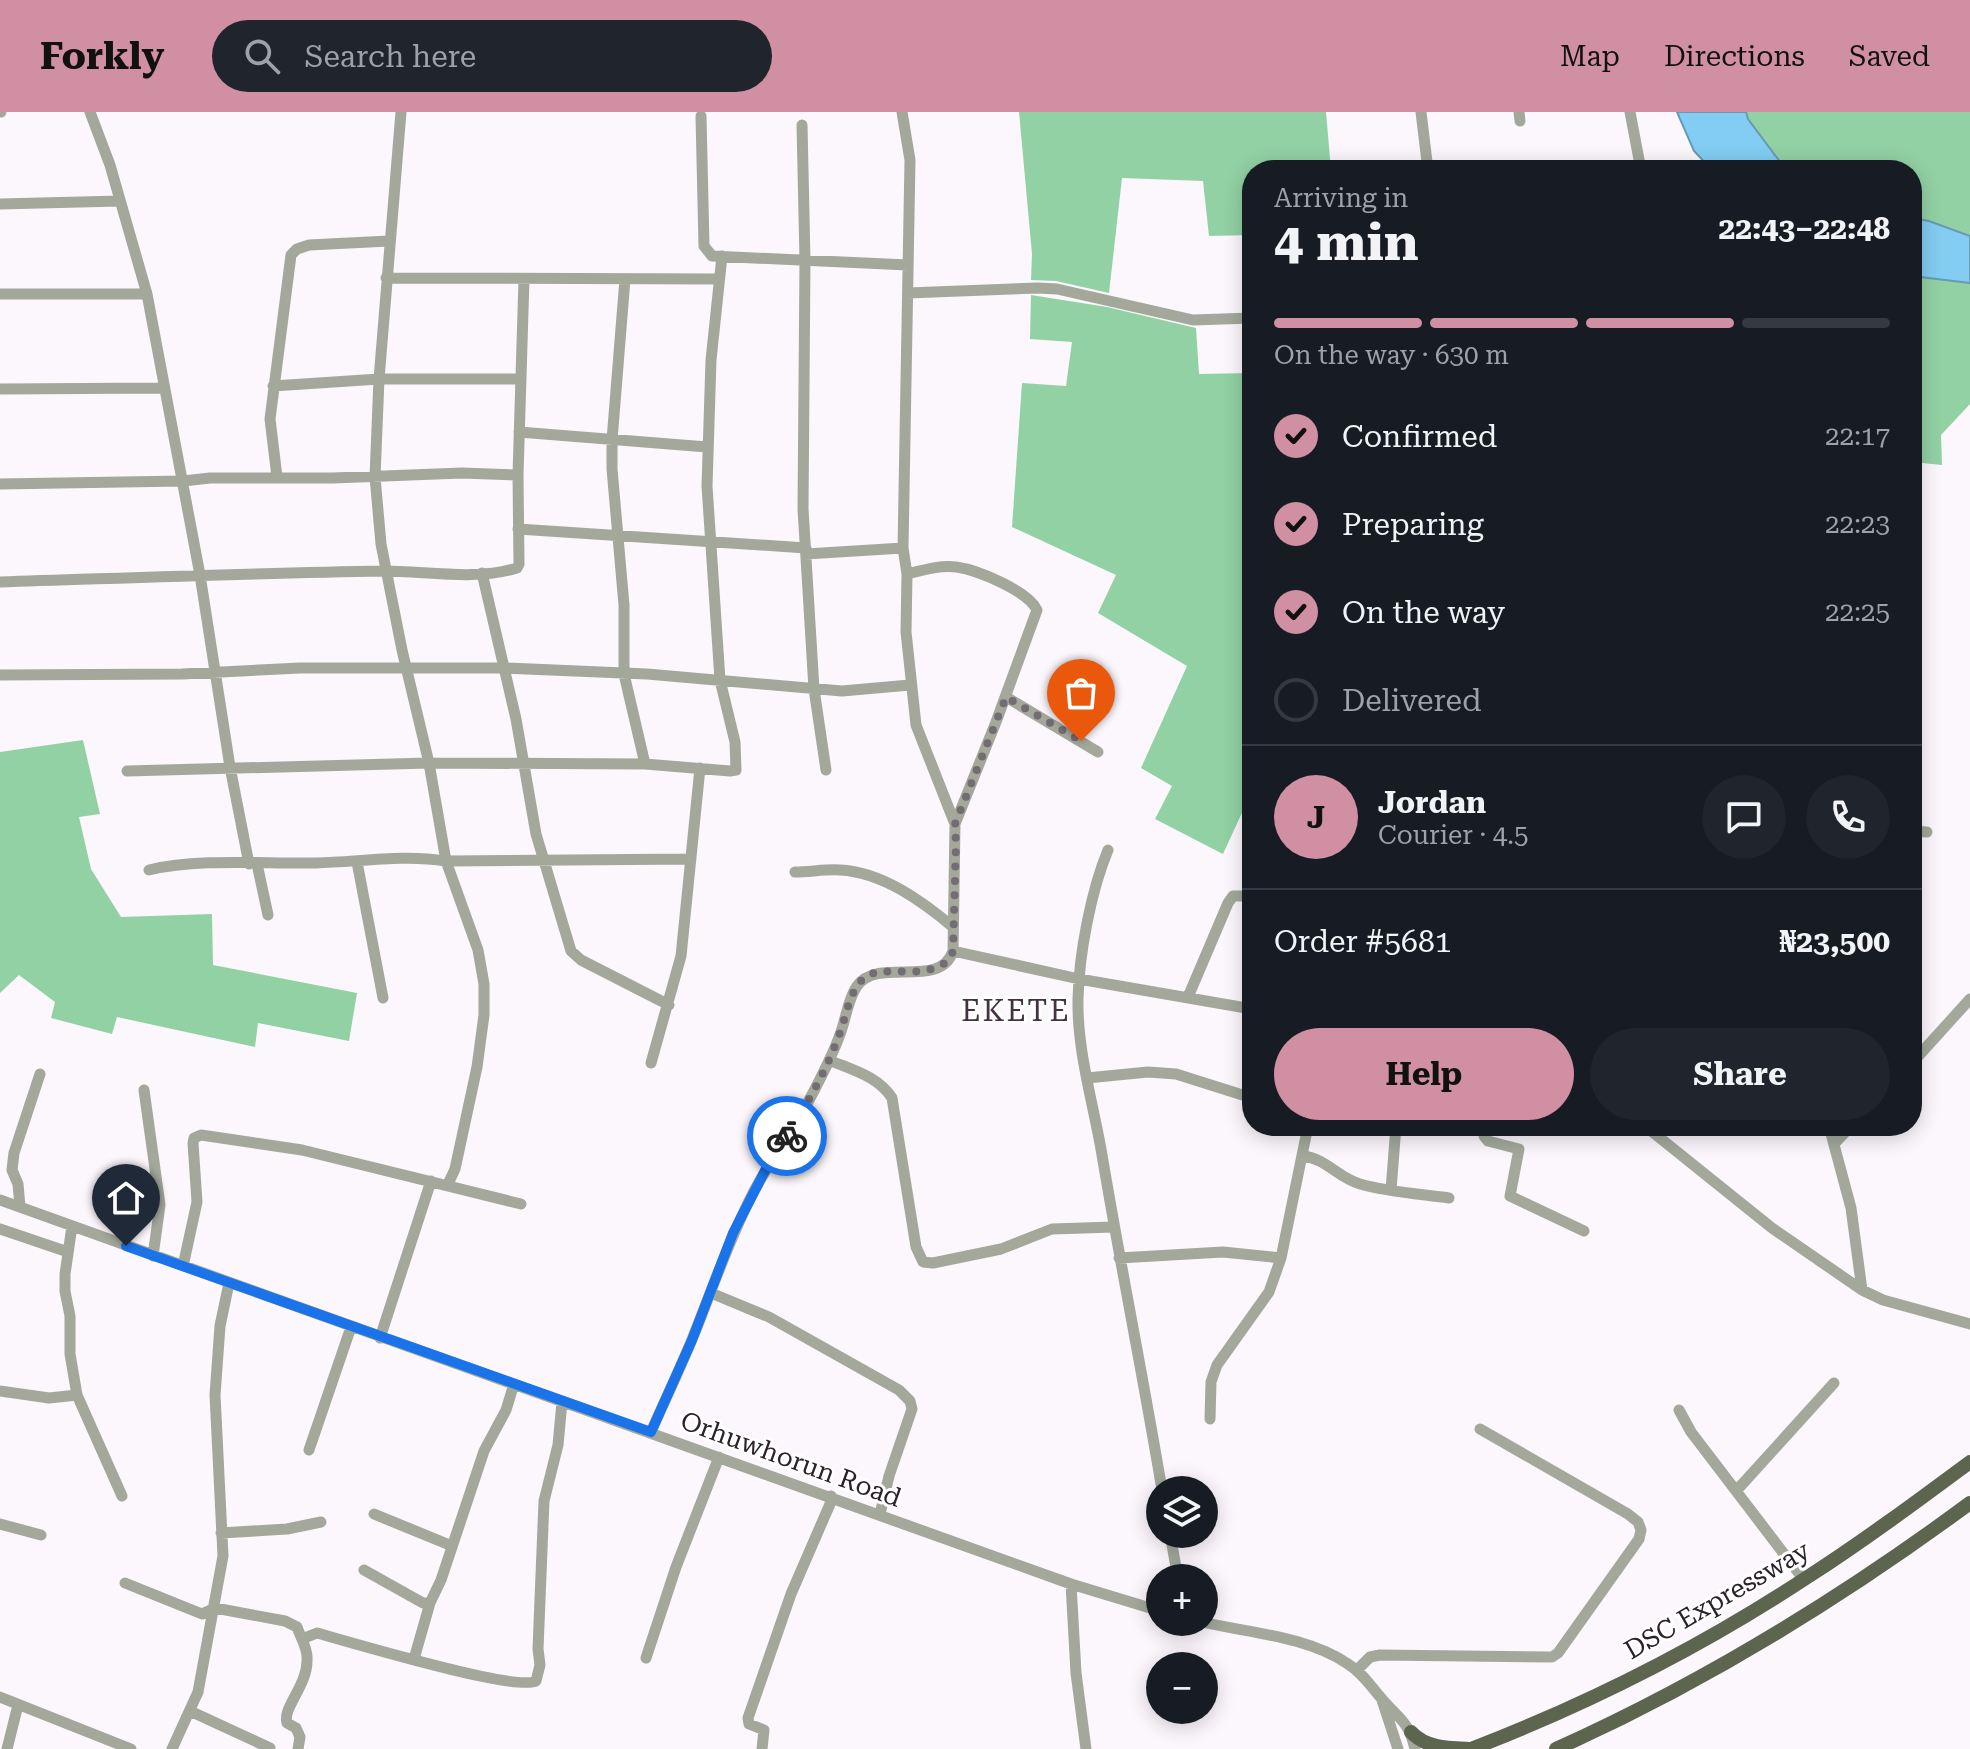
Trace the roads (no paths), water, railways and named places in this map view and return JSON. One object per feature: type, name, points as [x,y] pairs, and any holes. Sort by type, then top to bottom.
[{"type":"main road","name":"DSC Expressway","points":[[1471,1749],[1622,1683],[1708,1638],[1804,1580],[1970,1462]]},
{"type":"main road","points":[[1556,1749],[1666,1696],[1754,1648],[1885,1564],[1970,1503]]},
{"type":"main road","points":[[1411,1732],[1432,1746],[1471,1749]]},
{"type":"street","points":[[90,112],[110,165],[147,294],[200,575],[230,767],[268,915]]},
{"type":"street","points":[[401,112],[379,379],[375,477],[381,544],[429,763],[446,861],[478,950],[484,984],[484,1015],[455,1169],[448,1184]]},
{"type":"street","points":[[651,1432],[711,1293],[733,1233],[809,1101],[829,1060],[856,987],[867,975],[935,968],[950,959],[953,951],[955,824],[916,725],[906,632],[907,574],[903,548],[910,160],[902,112]]},
{"type":"street","points":[[1421,112],[1427,160]]},
{"type":"street","points":[[1630,112],[1639,160]]},
{"type":"street","points":[[701,116],[704,246],[712,256],[908,265]]},
{"type":"street","points":[[802,125],[806,551],[814,689],[826,770]]},
{"type":"street","points":[[0,204],[120,201]]},
{"type":"street","points":[[277,477],[270,419],[291,255],[309,245],[389,241]]},
{"type":"street","points":[[127,771],[429,763],[645,764],[736,770],[738,764],[720,680],[707,486],[712,347],[722,256]]},
{"type":"street","points":[[386,278],[719,279]]},
{"type":"street","points":[[0,582],[386,571],[482,573],[517,568],[524,279]]},
{"type":"street","points":[[625,279],[612,440],[614,507],[624,605],[624,674],[645,764]]},
{"type":"street","points":[[908,293],[1057,289],[1193,320],[1242,318]]},
{"type":"street","points":[[0,294],[147,294]]},
{"type":"street","points":[[273,386],[379,379],[521,379]]},
{"type":"street","points":[[0,389],[164,388]]},
{"type":"street","points":[[519,432],[707,447]]},
{"type":"street","points":[[0,484],[462,473],[518,475]]},
{"type":"street","points":[[518,529],[806,551],[903,548]]},
{"type":"street","points":[[907,574],[936,567],[954,567],[990,578],[1033,602],[1037,610],[955,824]]},
{"type":"street","points":[[482,573],[505,668],[536,834],[574,955],[669,1005]]},
{"type":"street","points":[[0,675],[505,668],[720,680],[842,691],[910,685]]},
{"type":"street","points":[[1006,697],[1098,752]]},
{"type":"street","points":[[651,1063],[681,956],[700,768]]},
{"type":"street","points":[[1922,832],[1927,832]]},
{"type":"street","points":[[1108,850],[1098,873],[1079,979],[1079,1015],[1087,1078],[1160,1476]]},
{"type":"street","points":[[149,870],[191,865],[418,858],[446,861],[691,859]]},
{"type":"street","points":[[357,862],[383,998]]},
{"type":"street","points":[[795,872],[842,870],[865,875],[911,895],[953,927]]},
{"type":"street","points":[[1188,997],[1228,903],[1233,896],[1242,896]]},
{"type":"street","points":[[953,951],[1079,979],[1242,1007]]},
{"type":"street","points":[[1922,1052],[1970,999]]},
{"type":"street","points":[[829,1060],[872,1078],[885,1086],[892,1098],[916,1247],[923,1262],[933,1263],[1001,1249],[1052,1229],[1114,1227]]},
{"type":"street","points":[[1087,1078],[1168,1073],[1242,1095]]},
{"type":"street","points":[[20,1207],[18,1184],[12,1170],[14,1153],[40,1074]]},
{"type":"street","points":[[144,1090],[160,1205],[153,1256]]},
{"type":"street","points":[[183,1266],[197,1202],[193,1143],[194,1138],[201,1135],[302,1150],[521,1204]]},
{"type":"street","points":[[1210,1419],[1211,1382],[1217,1365],[1269,1292],[1281,1258],[1306,1136]]},
{"type":"street","points":[[1391,1190],[1395,1136]]},
{"type":"street","points":[[1484,1136],[1488,1141],[1519,1149],[1510,1196],[1584,1231]]},
{"type":"street","points":[[1657,1136],[1772,1228],[1862,1290],[1883,1300],[1970,1324]]},
{"type":"street","points":[[1833,1136],[1851,1208],[1862,1290]]},
{"type":"street","points":[[1835,1143],[1842,1136]]},
{"type":"street","points":[[1303,1156],[1323,1161],[1345,1178],[1359,1184],[1449,1198]]},
{"type":"street","points":[[380,1338],[431,1181]]},
{"type":"street","name":"Orhuwhorun Road","points":[[0,1200],[1071,1584],[1146,1607]]},
{"type":"street","points":[[72,1226],[65,1291],[77,1395],[122,1496]]},
{"type":"street","points":[[0,1229],[68,1252]]},
{"type":"street","points":[[1119,1258],[1223,1252],[1281,1258]]},
{"type":"street","points":[[172,1749],[198,1692],[223,1556],[215,1395],[220,1326],[229,1283]]},
{"type":"street","points":[[711,1293],[769,1317],[899,1390],[910,1401],[910,1420],[893,1462],[880,1514]]},
{"type":"street","points":[[309,1450],[351,1327]]},
{"type":"street","points":[[1737,1490],[1834,1383]]},
{"type":"street","points":[[414,1659],[430,1603],[484,1451],[506,1410],[514,1384]]},
{"type":"street","points":[[0,1391],[49,1398],[77,1395]]},
{"type":"street","points":[[302,1639],[317,1633],[484,1679],[529,1685],[536,1681],[540,1665],[540,1552],[544,1501],[560,1437],[562,1402]]},
{"type":"street","points":[[1679,1410],[1691,1432],[1804,1580]]},
{"type":"street","points":[[1357,1670],[1370,1657],[1380,1655],[1552,1657],[1558,1653],[1639,1539],[1641,1530],[1638,1522],[1628,1514],[1480,1429]]},
{"type":"street","points":[[646,1658],[676,1567],[719,1457]]},
{"type":"street","points":[[762,1749],[764,1730],[749,1724],[748,1718],[791,1594],[831,1496]]},
{"type":"street","points":[[374,1514],[452,1546]]},
{"type":"street","points":[[221,1533],[287,1529],[321,1522]]},
{"type":"street","points":[[0,1524],[41,1535]]},
{"type":"street","points":[[364,1570],[423,1603],[430,1603]]},
{"type":"street","points":[[125,1583],[202,1614],[215,1608],[291,1623],[297,1627],[307,1655],[306,1672],[303,1685],[285,1717],[300,1737],[298,1749]]},
{"type":"street","points":[[1071,1584],[1076,1673],[1086,1749]]},
{"type":"street","points":[[1218,1626],[1316,1648],[1357,1670],[1399,1715],[1411,1732],[1415,1749]]},
{"type":"street","points":[[0,1697],[131,1749]]},
{"type":"street","points":[[1382,1699],[1398,1749]]},
{"type":"street","points":[[7,1749],[18,1705]]},
{"type":"street","points":[[190,1711],[270,1748]]},
{"type":"water","points":[[1677,112],[1746,112],[1779,160],[1703,160],[1694,151]]},
{"type":"water","points":[[1922,220],[1970,236],[1970,283],[1922,277]]},
{"type":"district","name":"EKETE","points":[[1016,1010]]}]
